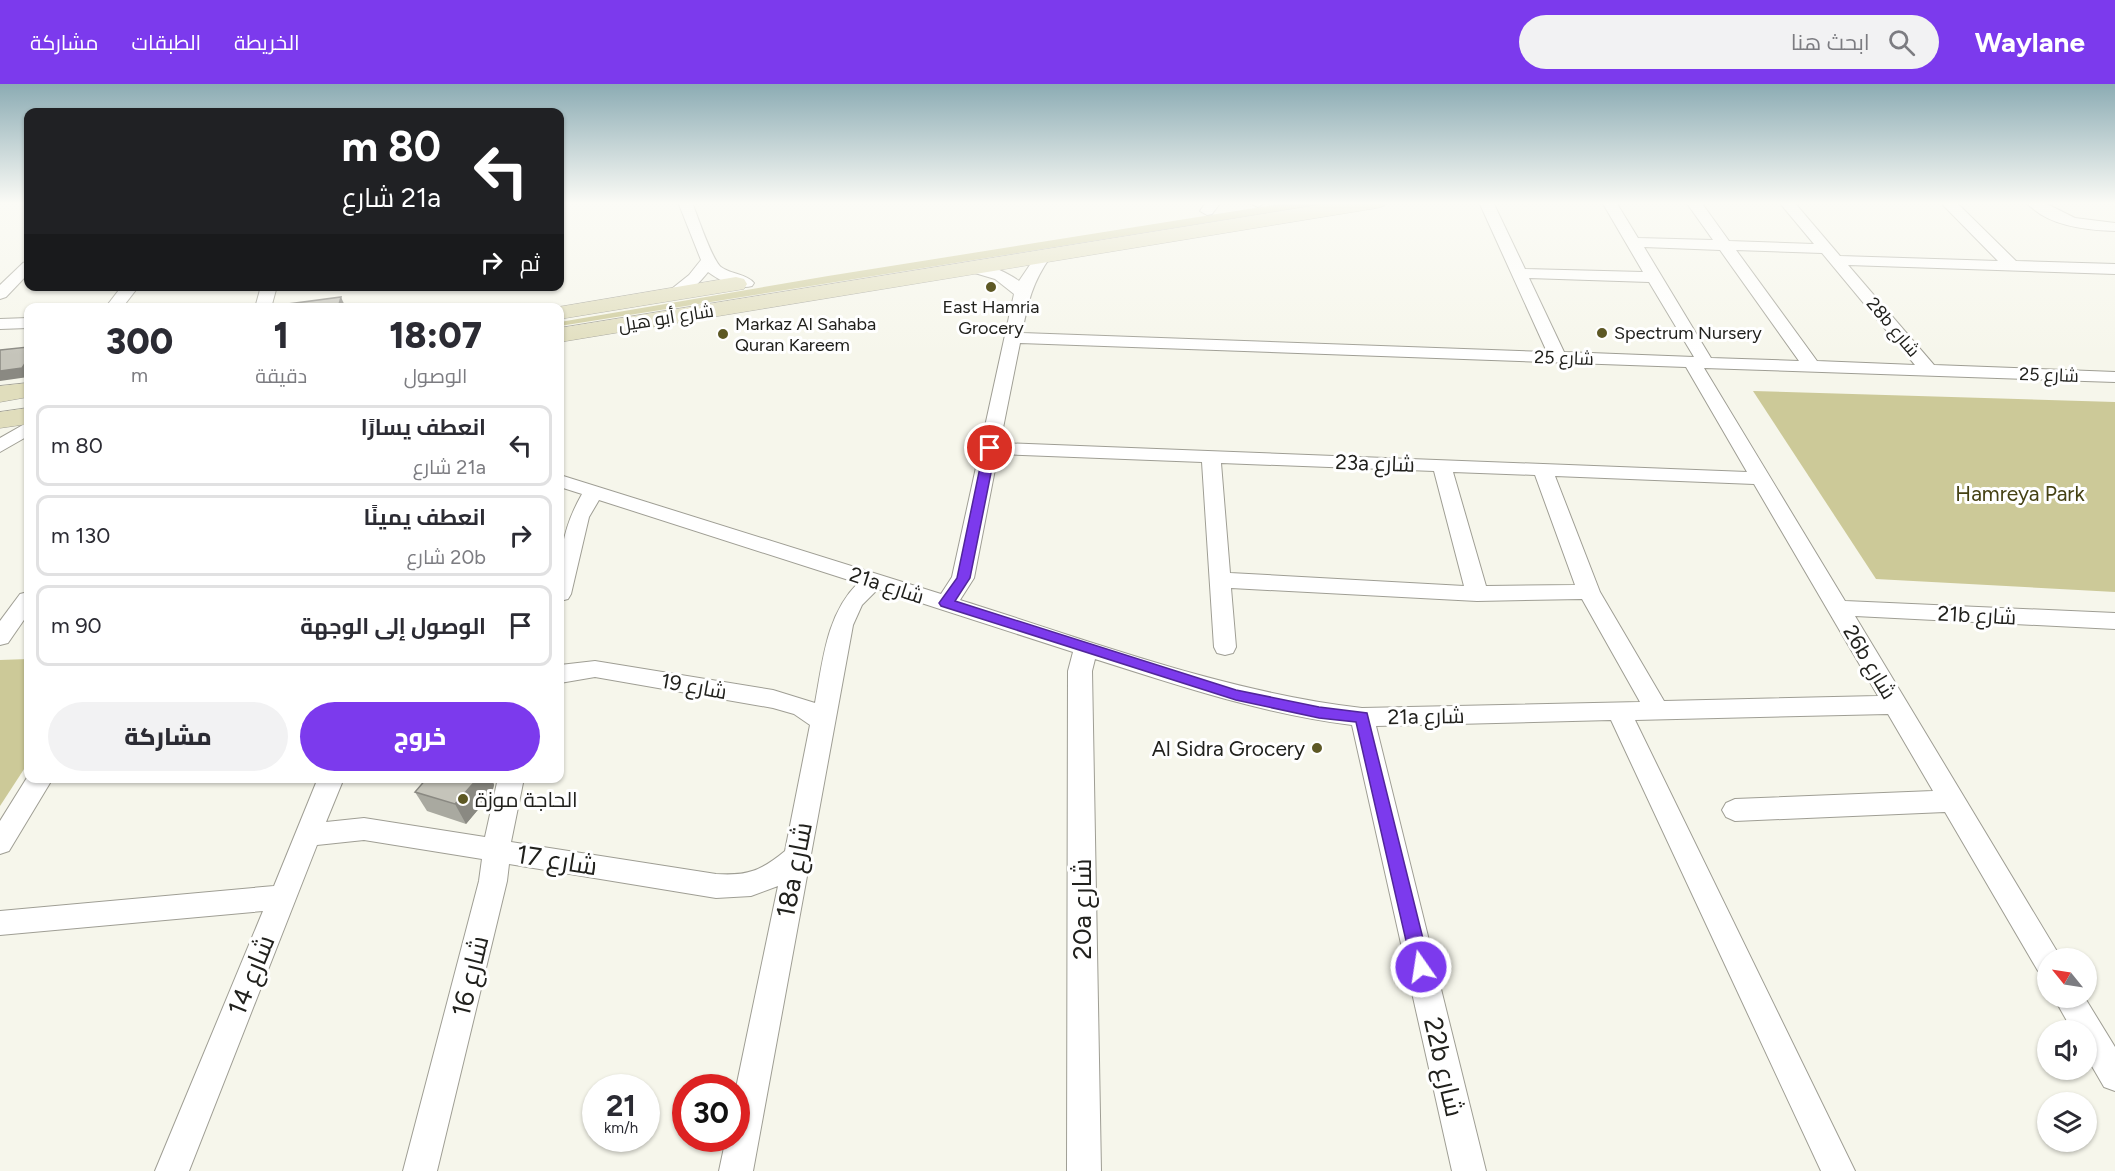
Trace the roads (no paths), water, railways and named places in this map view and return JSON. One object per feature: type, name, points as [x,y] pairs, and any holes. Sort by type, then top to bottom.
[{"type":"main road","points":[[934,254],[941,253]]},
{"type":"main road","name":"شارع أبو هيل","points":[[564,334],[1063,253]]},
{"type":"main road","name":"شارع أبو هيل","points":[[564,311],[768,280]]},
{"type":"main road","points":[[564,319],[636,307],[667,295]]},
{"type":"main road","points":[[0,420],[24,417]]},
{"type":"street","points":[[704,253],[707,262],[717,272],[746,283]]},
{"type":"street","points":[[1510,253],[1558,357]]},
{"type":"street","name":"26b شارع","points":[[1639,253],[1761,478],[2040,948]]},
{"type":"street","points":[[1730,253],[1812,366]]},
{"type":"street","points":[[1816,253],[2012,266],[2115,269]]},
{"type":"street","points":[[1999,253],[2012,266]]},
{"type":"street","name":"28b شارع","points":[[1831,254],[1929,370]]},
{"type":"street","points":[[946,603],[960,587],[963,578],[1022,293],[1030,274],[1043,256]]},
{"type":"street","points":[[667,295],[695,278],[707,262]]},
{"type":"street","points":[[973,268],[1004,277],[1015,284],[1022,293]]},
{"type":"street","points":[[0,294],[24,270]]},
{"type":"street","points":[[1519,273],[1654,277]]},
{"type":"street","points":[[117,303],[127,291]]},
{"type":"street","points":[[0,324],[24,323]]},
{"type":"street","name":"شارع 25","points":[[1012,338],[2115,377]]},
{"type":"street","points":[[0,446],[24,431]]},
{"type":"street","name":"23a شارع","points":[[990,448],[1761,478]]},
{"type":"street","points":[[1211,457],[1225,647]]},
{"type":"street","points":[[1442,466],[1477,594]]},
{"type":"street","points":[[1543,470],[1590,592],[1657,711]]},
{"type":"street","name":"21a شارع","points":[[564,482],[1236,695],[1319,712],[1362,717],[1896,705]]},
{"type":"street","points":[[564,578],[579,517],[593,492]]},
{"type":"street","name":"18a شارع","points":[[736,1171],[846,613],[853,601],[874,580]]},
{"type":"street","points":[[1220,580],[1477,594],[1590,592]]},
{"type":"street","points":[[0,637],[24,604]]},
{"type":"street","name":"21b شارع","points":[[1838,608],[2115,621]]},
{"type":"street","name":"20a شارع","points":[[1084,1171],[1080,671],[1086,647]]},
{"type":"street","name":"شارع 19","points":[[564,673],[595,669],[773,699],[802,707],[823,723]]},
{"type":"street","points":[[1619,711],[1838,1171]]},
{"type":"street","name":"22b شارع","points":[[1362,717],[1469,1171]]},
{"type":"street","points":[[0,843],[38,783]]},
{"type":"street","name":"شارع 14","points":[[172,1171],[329,783]]},
{"type":"street","name":"شارع 16","points":[[420,1171],[493,881],[502,815],[511,783]]},
{"type":"street","points":[[1735,810],[1952,801]]},
{"type":"street","name":"شارع 17","points":[[308,835],[364,829],[738,888],[760,883],[779,872],[797,857]]},
{"type":"street","points":[[0,923],[283,897]]},
{"type":"street","points":[[2075,1008],[2115,1076]]},
{"type":"place","name":"East Hamria Grocery","points":[[991,287]]},
{"type":"place","name":"Spectrum Nursery","points":[[1602,333]]},
{"type":"place","name":"Markaz Al Sahaba Quran Kareem","points":[[723,334]]},
{"type":"place","name":"Al Sidra Grocery","points":[[1317,748]]},
{"type":"place","name":"الحاجة موزة","points":[[463,799]]},
{"type":"park label","name":"Hamreya Park","points":[[2020,493]]}]
